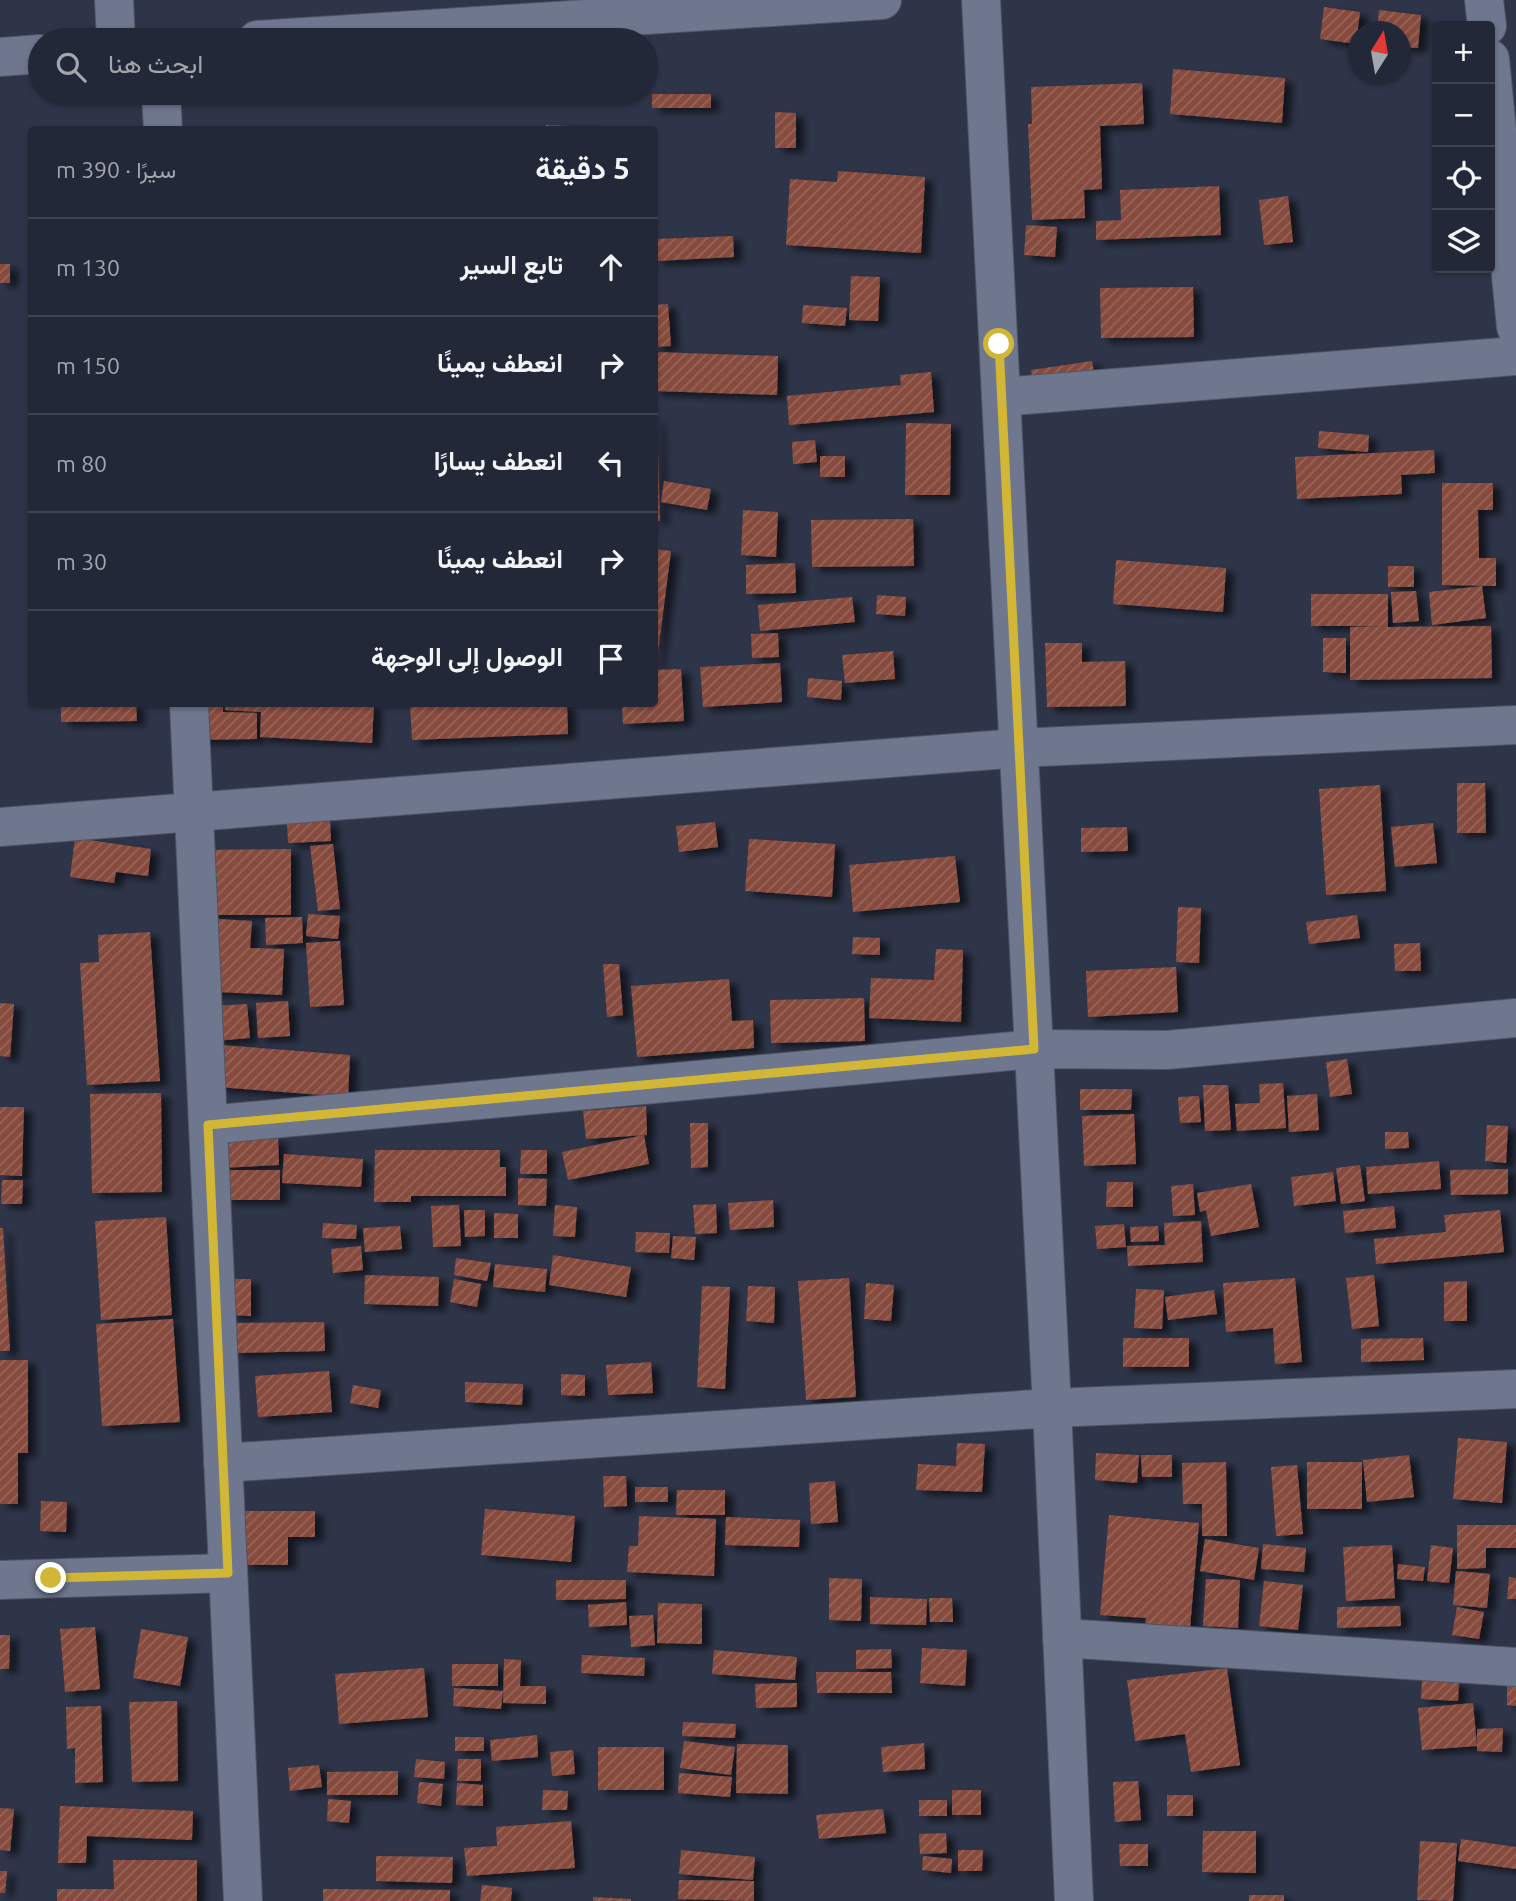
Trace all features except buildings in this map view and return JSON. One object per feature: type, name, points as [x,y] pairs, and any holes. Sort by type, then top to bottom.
[{"type":"street","points":[[114,0],[115,28]]},
{"type":"street","points":[[403,28],[659,7],[882,0]]},
{"type":"street","points":[[981,0],[1052,1408],[1074,1901]]},
{"type":"street","points":[[1484,0],[1486,21]]},
{"type":"street","points":[[0,57],[28,55]]},
{"type":"street","points":[[1492,84],[1516,327]]},
{"type":"street","points":[[162,105],[163,126]]},
{"type":"street","points":[[1001,397],[1516,356]]},
{"type":"street","points":[[189,707],[243,1901]]},
{"type":"street","points":[[0,827],[1019,748],[1516,725]]},
{"type":"street","points":[[208,1125],[1034,1049],[1167,1050],[1516,1018]]},
{"type":"street","points":[[223,1462],[1052,1408],[1516,1389]]},
{"type":"street","points":[[0,1580],[228,1573]]},
{"type":"street","points":[[1062,1638],[1516,1667]]},
{"type":"route","points":[[51,1578],[228,1573],[208,1125],[1034,1049],[999,344]]}]
